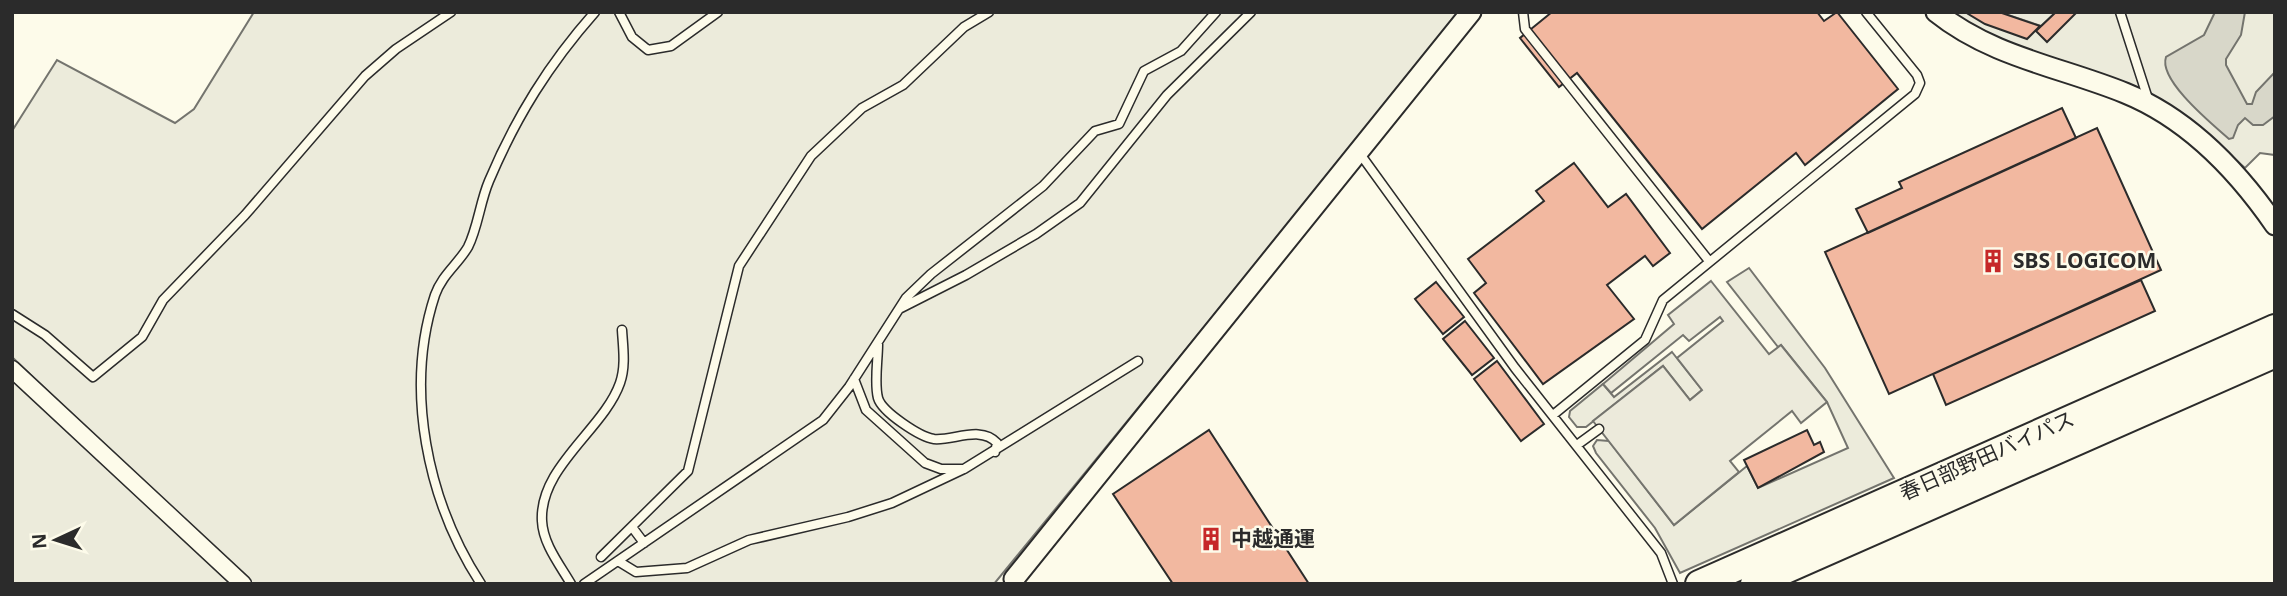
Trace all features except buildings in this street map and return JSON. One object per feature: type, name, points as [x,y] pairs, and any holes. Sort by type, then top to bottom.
[{"type":"highway","name":"春日部野田バイパス","points":[[1699,584],[2275,328]]},
{"type":"highway","name":"春日部野田バイパス","points":[[1754,584],[2275,354]]},
{"type":"street","points":[[1014,582],[1471,12]]},
{"type":"street","points":[[1936,12],[1992,48],[2126,93],[2149,105],[2211,149],[2239,177],[2275,225]]},
{"type":"street","points":[[12,369],[243,584]]},
{"type":"lane","points":[[12,314],[44,335],[93,377],[142,337],[163,300],[246,215],[365,76],[396,49],[451,12]]},
{"type":"lane","points":[[481,584],[447,520],[423,426],[419,383],[424,340],[435,293],[446,272],[467,248],[487,185],[515,122],[561,51],[596,12]]},
{"type":"lane","points":[[619,12],[632,37],[648,50],[671,46],[718,12]]},
{"type":"lane","points":[[601,557],[688,471],[739,266],[811,156],[862,108],[903,85],[964,27],[989,12]]},
{"type":"lane","points":[[584,584],[823,420],[855,379],[899,310],[931,274],[1043,186],[1096,131],[1119,124],[1144,71],[1181,51],[1216,12]]},
{"type":"lane","points":[[899,310],[966,275],[1037,233],[1080,203],[1167,95],[1251,12]]},
{"type":"lane","points":[[1523,12],[1525,29],[1709,261]]},
{"type":"lane","points":[[1553,415],[1645,340],[1663,300],[1919,89],[1917,75],[1866,12]]},
{"type":"lane","points":[[2120,12],[2149,105]]},
{"type":"lane","points":[[1359,152],[1515,368],[1661,553],[1673,584]]},
{"type":"lane","points":[[571,584],[547,542],[542,523],[543,500],[571,452],[619,385],[624,369],[622,330]]},
{"type":"lane","points":[[878,342],[878,399],[893,418],[933,439],[972,434],[993,439],[996,443],[995,452]]},
{"type":"lane","points":[[618,561],[636,572],[654,573],[687,568],[749,540],[848,517],[892,503],[995,452],[1138,361]]},
{"type":"lane","points":[[855,379],[866,410],[925,463],[941,469],[964,469]]},
{"type":"lane","points":[[1577,445],[1599,429]]},
{"type":"lane","points":[[632,527],[644,543]]},
{"type":"shaded area","points":[[254,12],[1462,12],[994,584],[12,584],[12,373],[54,409],[57,400],[12,357],[12,131],[57,60],[175,123],[194,109]]},
{"type":"shaded area","points":[[1950,12],[2275,12],[2275,155],[2260,153],[2245,168],[2185,115],[2125,83],[2005,43]]},
{"type":"shaded area","points":[[1999,12],[2056,12],[2041,26]]},
{"type":"shaded area","points":[[2215,12],[2245,12],[2241,35],[2226,59],[2226,65],[2247,104],[2252,104],[2256,92],[2275,72],[2275,116],[2263,125],[2253,125],[2245,118],[2238,125],[2233,138],[2229,139],[2188,101],[2166,67],[2166,57],[2204,35]]},
{"type":"shaded area","points":[[1749,268],[1825,368],[1894,478],[1680,573],[1655,528],[1596,453],[1593,446],[1597,440],[1609,441],[1674,525],[1747,466],[1758,488],[1848,448],[1827,402],[1781,345],[1778,347],[1727,282]]},
{"type":"shaded area","points":[[1711,281],[1769,354],[1781,345],[1827,402],[1801,423],[1792,411],[1730,461],[1739,472],[1674,525],[1593,421],[1663,366],[1690,400],[1702,390],[1677,358],[1723,321],[1720,317],[1689,341],[1683,335],[1611,393],[1603,384],[1674,324],[1668,315]]},
{"type":"shaded area","points":[[1672,352],[1702,390],[1690,400],[1663,366],[1586,427],[1577,427],[1569,417],[1570,411],[1603,384],[1614,397]]},
{"type":"place","name":"SBS LOGICOM","points":[[1993,261]]},
{"type":"place","name":"中越通運","points":[[1211,539]]}]
